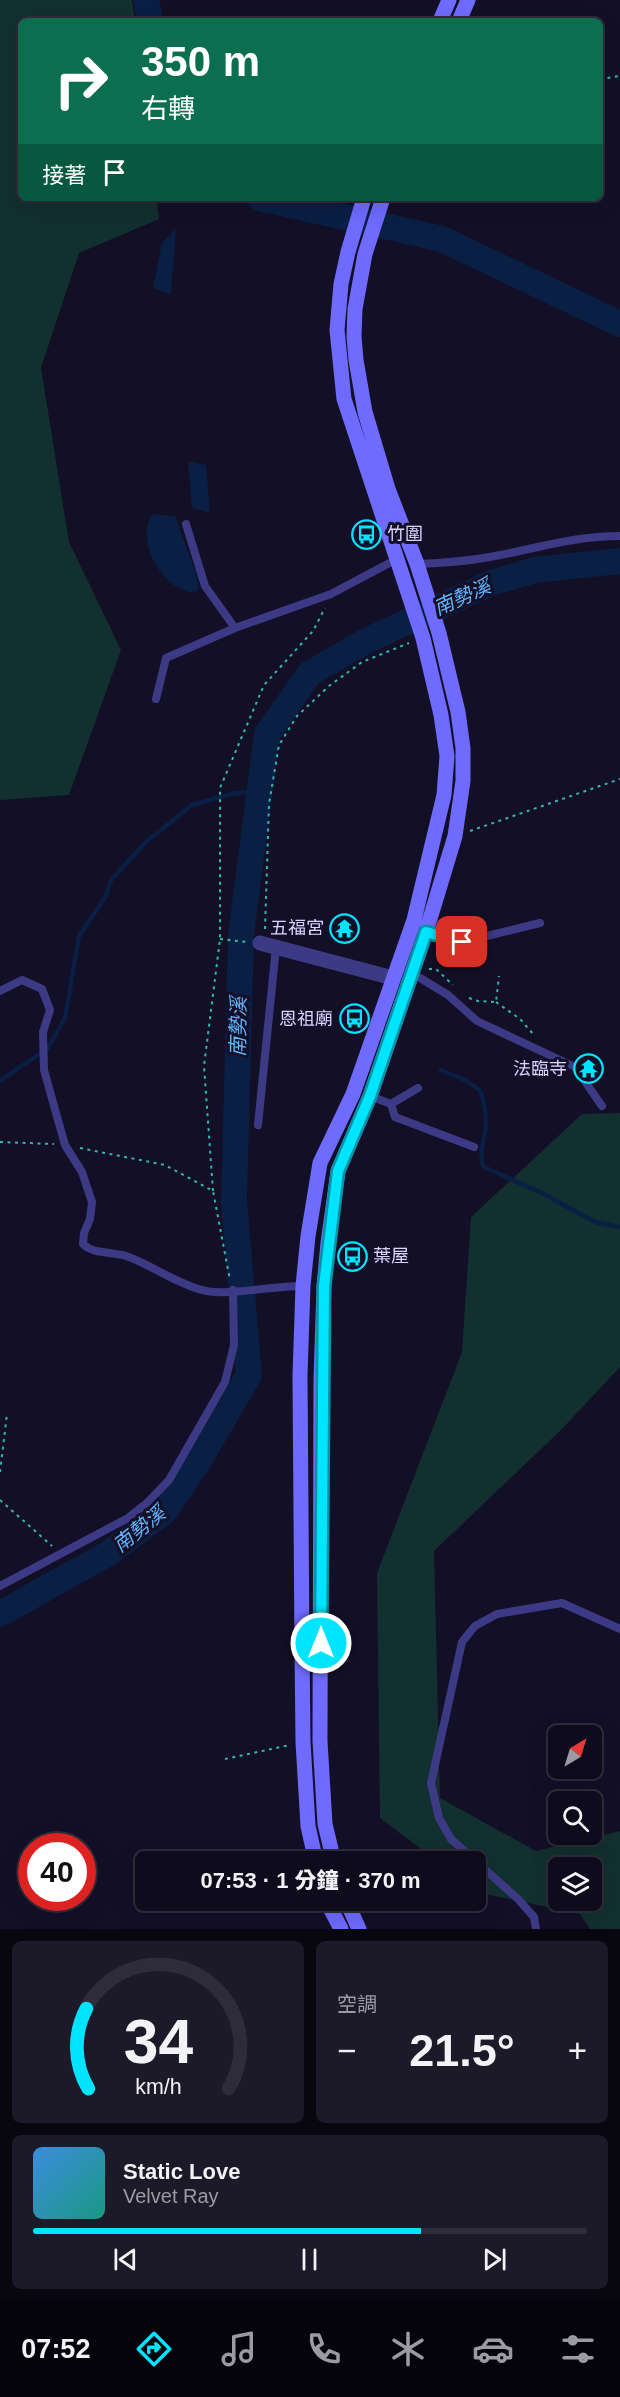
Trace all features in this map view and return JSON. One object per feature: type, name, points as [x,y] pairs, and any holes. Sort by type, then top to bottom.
[{"type":"street","points":[[441,18],[449,0]]},
{"type":"street","points":[[460,18],[468,0]]},
{"type":"street","points":[[314,1851],[308,1826],[303,1742],[298,1286],[320,1163],[353,1094],[414,920],[444,795],[447,756],[441,715],[421,636],[344,399],[337,330],[341,284],[363,201]]},
{"type":"street","points":[[331,1851],[325,1824],[320,1741],[324,1286],[338,1171],[370,1096],[426,932],[455,836],[463,781],[463,748],[458,712],[439,633],[417,564],[385,478],[366,412],[356,360],[355,309],[364,254],[382,201]]},
{"type":"street","points":[[397,559],[417,564]]},
{"type":"street","points":[[436,833],[455,836]]},
{"type":"street","points":[[267,945],[393,978],[412,973]]},
{"type":"street","points":[[353,1094],[370,1096]]},
{"type":"street","points":[[298,1286],[324,1286]]},
{"type":"street","points":[[303,1742],[320,1741]]},
{"type":"street","points":[[332,1911],[341,1929]]},
{"type":"street","points":[[351,1911],[359,1929]]},
{"type":"lane","points":[[186,524],[205,586],[236,628]]},
{"type":"lane","points":[[417,564],[455,563],[565,540],[620,536]]},
{"type":"lane","points":[[156,699],[166,658],[236,628],[331,594],[397,559]]},
{"type":"lane","points":[[426,932],[462,942],[540,923]]},
{"type":"lane","points":[[258,1125],[267,945]]},
{"type":"lane","points":[[412,973],[448,995],[477,1022],[575,1067],[602,1106]]},
{"type":"lane","points":[[0,991],[22,980],[42,989],[50,1010],[43,1032],[44,1070],[65,1145],[82,1172],[92,1202],[83,1244],[88,1249],[121,1254],[145,1262],[203,1291],[298,1286]]},
{"type":"lane","points":[[370,1096],[391,1104],[410,1095],[418,1088]]},
{"type":"lane","points":[[391,1104],[395,1117],[474,1147]]},
{"type":"lane","points":[[0,1586],[128,1518],[147,1503],[169,1480],[225,1382],[234,1345],[233,1290]]},
{"type":"lane","points":[[536,1929],[534,1917],[451,1839],[439,1818],[431,1783],[462,1642],[475,1626],[497,1614],[562,1603],[620,1629]]},
{"type":"path","points":[[603,79],[620,76]]},
{"type":"path","points":[[233,1290],[213,1191],[204,1066],[220,939],[220,788],[264,685],[313,631],[331,594]]},
{"type":"path","points":[[220,939],[267,945],[264,888],[269,804],[279,746],[297,716],[329,686],[362,662],[421,636]]},
{"type":"path","points":[[455,836],[620,779]]},
{"type":"path","points":[[412,973],[425,968],[436,969],[459,990]]},
{"type":"path","points":[[496,1002],[499,976]]},
{"type":"path","points":[[466,997],[478,1001],[496,1002],[520,1019],[532,1031],[545,1053]]},
{"type":"path","points":[[0,1142],[65,1145],[165,1165],[213,1191]]},
{"type":"path","points":[[0,1472],[7,1414]]},
{"type":"path","points":[[0,1500],[60,1554]]},
{"type":"path","points":[[225,1759],[303,1742]]},
{"type":"green space","points":[[0,0],[132,0],[135,18],[18,18],[18,201],[157,201],[159,219],[79,253],[41,368],[69,542],[121,650],[69,795],[0,800]]},
{"type":"green space","points":[[620,1113],[620,1367],[561,1430],[434,1551],[440,1798],[536,1851],[561,1845],[602,1845],[602,1835],[620,1831],[620,1929],[590,1929],[580,1914],[566,1911],[602,1911],[602,1857],[548,1857],[548,1907],[486,1894],[486,1851],[424,1851],[380,1818],[377,1573],[462,1352],[471,1217],[582,1114]]},
{"type":"water","points":[[176,229],[171,294],[153,288],[162,243]]},
{"type":"water","points":[[188,461],[206,465],[210,513],[192,508]]},
{"type":"water","points":[[152,514],[175,516],[197,576],[199,589],[194,593],[182,590],[172,583],[162,574],[155,562],[149,550],[147,538]]},
{"type":"waterway","name":"南勢溪","points":[[146,0],[149,18]]},
{"type":"waterway","name":"南勢溪","points":[[273,201],[442,239],[620,324]]},
{"type":"waterway","name":"南勢溪","points":[[0,1614],[109,1553],[165,1511],[197,1464],[249,1375],[234,1201],[241,935],[267,734],[310,673],[368,640],[491,583],[535,570],[620,561]]},
{"type":"waterway","points":[[0,1081],[48,1048],[65,1018],[79,936],[106,896],[111,880],[147,841],[192,805],[232,794],[260,790]]},
{"type":"waterway","points":[[441,1070],[465,1080],[480,1090],[486,1120],[482,1151],[484,1167],[542,1193],[595,1222],[620,1227]]},
{"type":"place","name":"竹圍","points":[[366,534]]},
{"type":"place","name":"五福宮","points":[[345,928]]},
{"type":"place","name":"恩祖廟","points":[[354,1019]]},
{"type":"place","name":"法臨寺","points":[[588,1069]]},
{"type":"place","name":"葉屋","points":[[352,1256]]},
{"type":"route","points":[[321,1643],[321,1379],[324,1286],[338,1171],[370,1096],[426,932],[462,942]]}]
